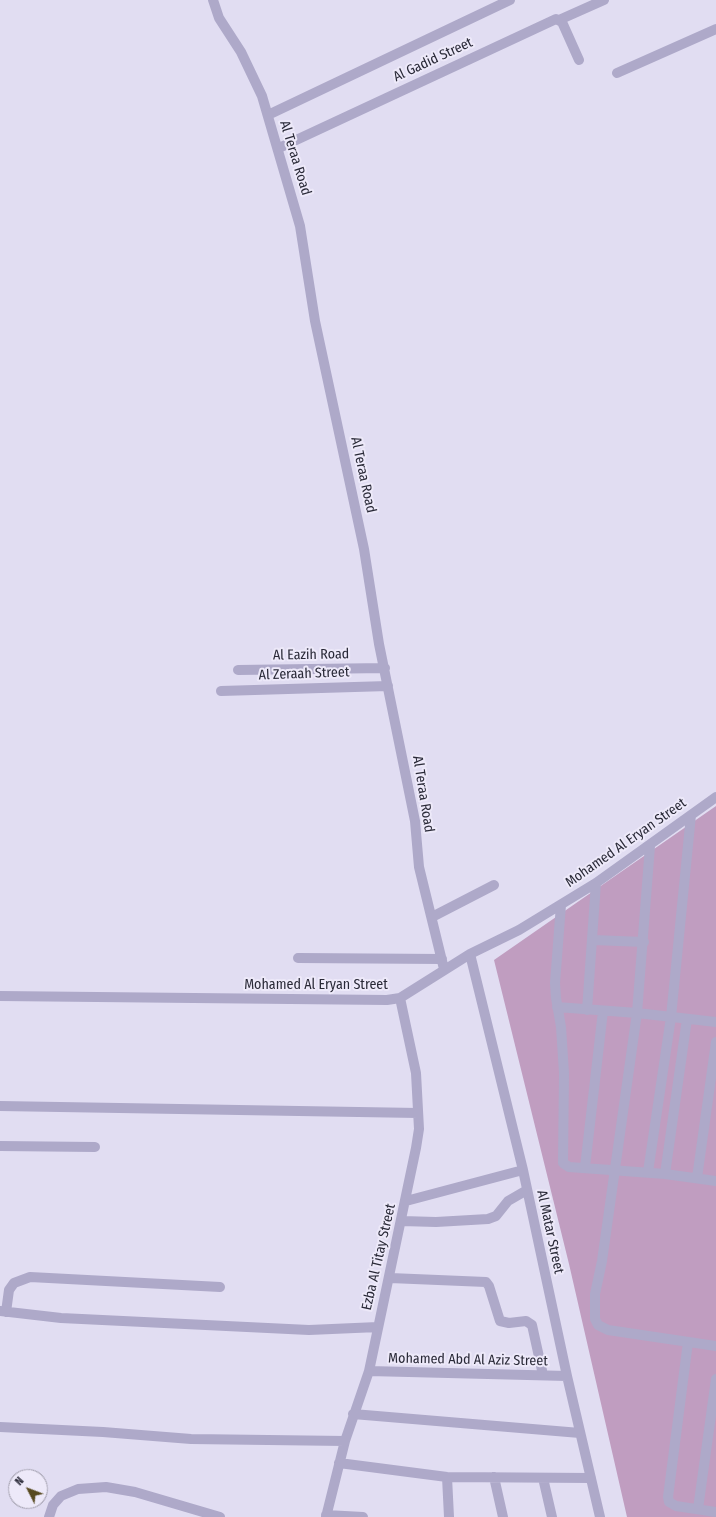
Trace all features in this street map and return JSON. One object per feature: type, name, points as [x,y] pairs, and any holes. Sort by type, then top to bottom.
[{"type":"street","name":"Al Teraa Road","points":[[213,0],[219,18],[241,52],[252,74],[268,114],[279,148],[300,226],[315,321],[364,549],[384,668],[416,821],[420,867],[443,964]]},
{"type":"street","points":[[268,114],[510,0]]},
{"type":"street","points":[[579,60],[562,22],[559,20],[604,0]]},
{"type":"street","name":"Al Gadid Street","points":[[279,148],[552,20],[559,20]]},
{"type":"street","points":[[617,73],[716,29]]},
{"type":"street","name":"Al Eazih Road","points":[[238,670],[384,668]]},
{"type":"street","name":"Al Zeraah Street","points":[[221,691],[388,686]]},
{"type":"street","name":"Mohamed Al Eryan Street","points":[[0,996],[387,1000],[400,998],[443,964],[470,954],[519,930],[596,884],[716,797]]},
{"type":"street","points":[[648,1172],[671,1017],[691,815]]},
{"type":"street","points":[[650,846],[644,942],[637,1013],[615,1169],[595,1294],[595,1319],[598,1325],[608,1330],[716,1346]]},
{"type":"street","points":[[587,1010],[596,884]]},
{"type":"street","points":[[432,917],[494,885]]},
{"type":"street","points":[[562,905],[555,983],[557,1007],[561,1027],[564,1073],[563,1163],[569,1167],[648,1172],[716,1181]]},
{"type":"street","points":[[593,940],[644,942]]},
{"type":"street","name":"Al Matar Street","points":[[470,954],[523,1170],[567,1376],[600,1517]]},
{"type":"street","points":[[298,958],[443,964]]},
{"type":"street","name":"Ezba Al Titay Street","points":[[326,1516],[353,1414],[369,1371],[390,1278],[416,1148],[418,1113],[416,1073],[400,998]]},
{"type":"street","points":[[557,1007],[637,1013],[716,1022]]},
{"type":"street","points":[[585,1167],[603,1011]]},
{"type":"street","points":[[665,1174],[687,1019]]},
{"type":"street","points":[[697,1178],[716,1042]]},
{"type":"street","points":[[0,1106],[418,1113]]},
{"type":"street","points":[[0,1146],[95,1147]]},
{"type":"street","points":[[406,1201],[523,1170]]},
{"type":"street","points":[[402,1221],[436,1222],[488,1219],[496,1216],[508,1201],[527,1190]]},
{"type":"street","points":[[220,1287],[30,1277],[14,1283],[9,1290],[3,1312],[61,1318],[301,1330],[378,1327]]},
{"type":"street","points":[[390,1278],[486,1282],[489,1286],[500,1321],[505,1323],[526,1321],[532,1325],[543,1375]]},
{"type":"street","points":[[688,1342],[668,1497],[672,1505],[716,1512]]},
{"type":"street","name":"Mohamed Abd Al Aziz Street","points":[[369,1371],[567,1376]]},
{"type":"street","points":[[698,1509],[716,1379]]},
{"type":"street","points":[[353,1414],[580,1432]]},
{"type":"street","points":[[0,1427],[103,1432],[191,1439],[345,1441]]},
{"type":"street","points":[[339,1463],[447,1477],[591,1478]]},
{"type":"street","points":[[447,1477],[449,1517]]},
{"type":"street","points":[[494,1477],[503,1517]]},
{"type":"street","points":[[543,1478],[552,1517]]},
{"type":"street","points":[[49,1517],[53,1505],[62,1496],[78,1489],[106,1487],[134,1492],[220,1517]]},
{"type":"street","points":[[326,1516],[362,1517]]},
{"type":"shaded area","points":[[716,806],[716,1517],[627,1517],[569,1264],[494,960]]}]
